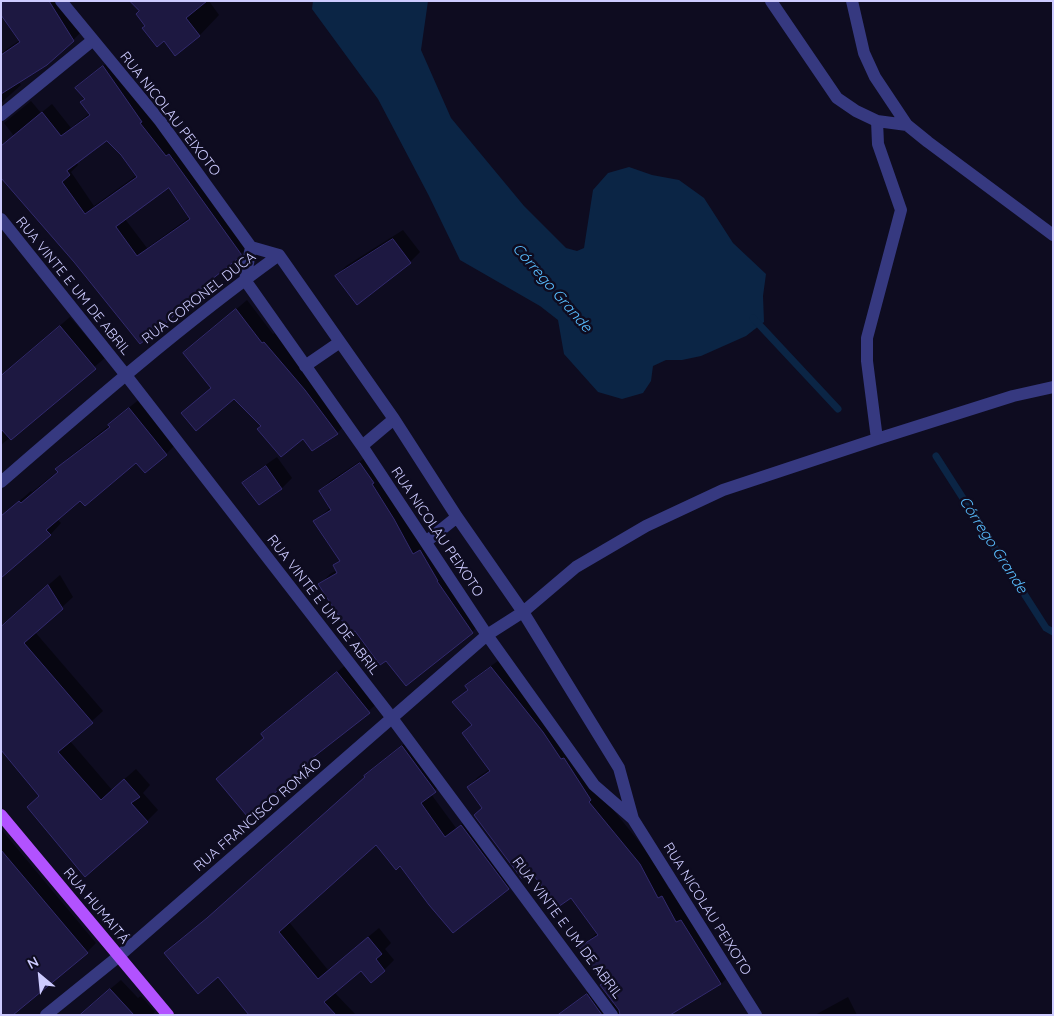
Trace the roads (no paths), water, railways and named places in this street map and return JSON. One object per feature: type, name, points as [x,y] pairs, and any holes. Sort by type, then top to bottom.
[{"type":"main road","name":"RUA HUMAITÁ","points":[[1,815],[168,1015]]},
{"type":"street","name":"RUA NICOLAU PEIXOTO","points":[[61,1],[160,121],[251,247]]},
{"type":"street","points":[[771,1],[837,98],[856,111],[876,121],[907,125]]},
{"type":"street","points":[[852,1],[864,53],[875,77],[907,125],[1053,235]]},
{"type":"street","points":[[1,115],[93,40]]},
{"type":"street","points":[[876,121],[878,144],[901,210],[867,338],[877,439]]},
{"type":"street","name":"RUA VINTE E UM DE ABRIL","points":[[1,220],[125,374],[392,718],[612,1015]]},
{"type":"street","points":[[245,280],[251,247],[279,255]]},
{"type":"street","name":"RUA NICOLAU PEIXOTO","points":[[279,255],[394,419],[457,517],[523,612],[619,768],[633,819],[756,1015]]},
{"type":"street","name":"RUA CORONEL DUCA","points":[[1,482],[125,374],[279,255]]},
{"type":"street","name":"RUA NICOLAU PEIXOTO","points":[[245,280],[362,446],[487,635],[594,785],[633,819]]},
{"type":"street","points":[[305,366],[340,342]]},
{"type":"street","name":"RUA FRANCISCO ROMÃO","points":[[46,1015],[119,956],[487,635],[523,612],[576,568],[646,526],[723,490],[1013,396],[1053,387]]},
{"type":"street","points":[[362,446],[394,419]]},
{"type":"street","points":[[427,542],[457,517]]},
{"type":"water","points":[[313,1],[428,1],[421,50],[451,118],[524,206],[566,248],[577,251],[584,248],[593,190],[608,173],[629,167],[652,175],[679,180],[704,198],[733,243],[766,274],[763,296],[764,322],[746,336],[701,356],[682,360],[666,360],[653,366],[651,381],[643,393],[622,399],[598,392],[564,354],[558,320],[540,306],[460,260],[378,99],[312,9]]},
{"type":"waterway","name":"Córrego Grande","points":[[753,318],[838,409]]},
{"type":"waterway","name":"Córrego Grande","points":[[936,456],[1046,628],[1053,632]]}]
